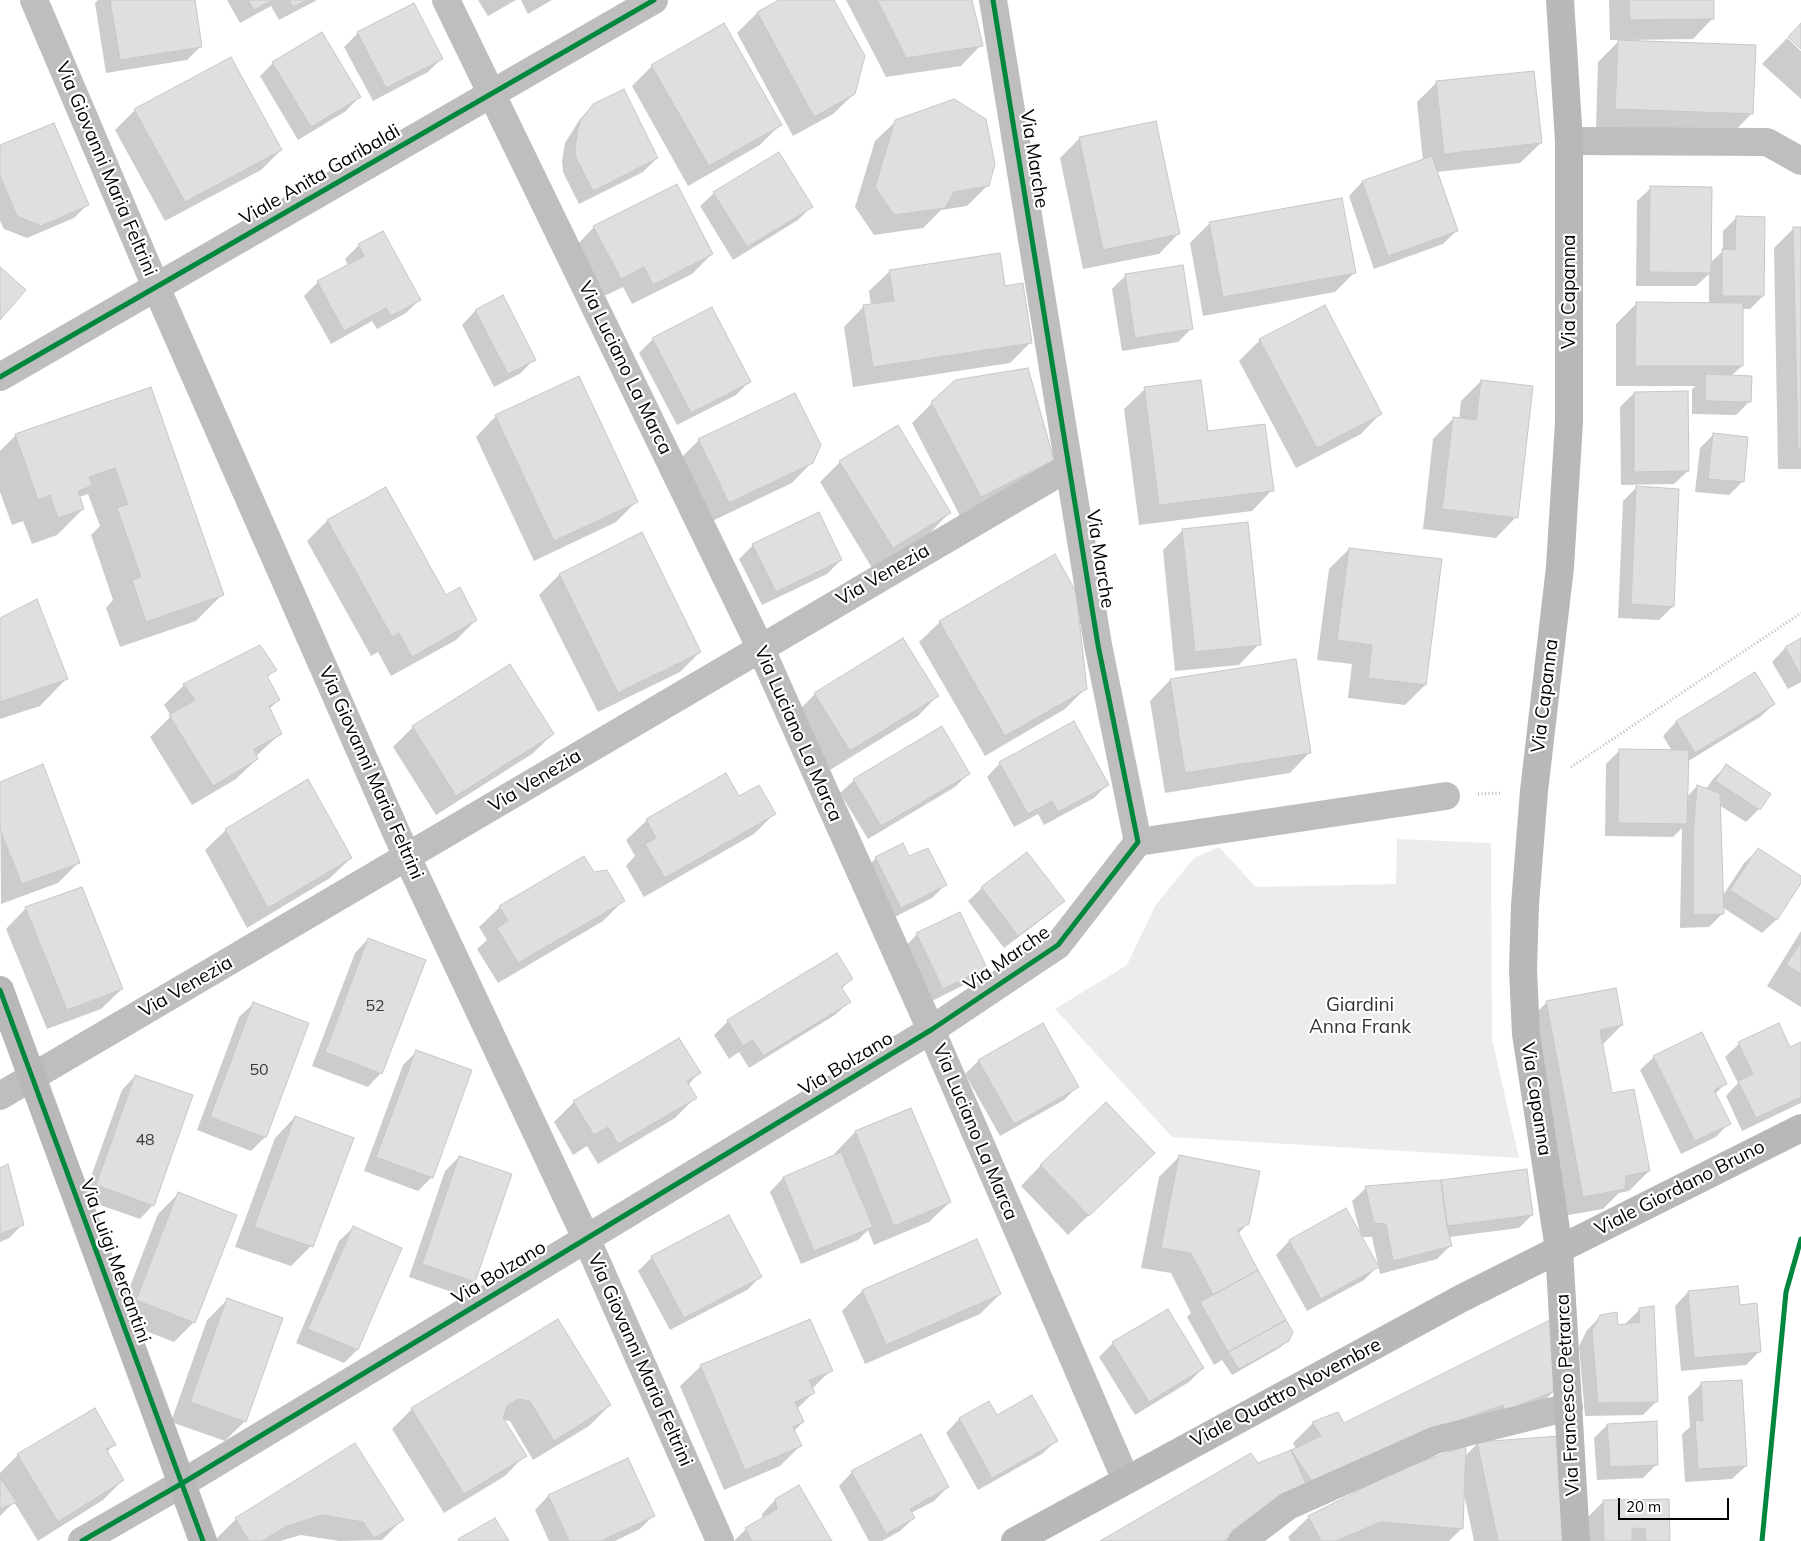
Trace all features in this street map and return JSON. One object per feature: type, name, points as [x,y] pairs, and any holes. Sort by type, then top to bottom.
[{"type":"street","name":"Via Giovanni Maria Feltrini","points":[[34,0],[156,287],[407,857],[586,1238],[720,1541]]},
{"type":"street","name":"Via Luciano La Marca","points":[[446,0],[760,648],[931,1030],[1126,1480]]},
{"type":"street","name":"Viale Anita Garibaldi","points":[[0,376],[654,0]]},
{"type":"street","name":"Via Marche","points":[[931,1030],[1058,945],[1138,842],[1098,645],[993,0]]},
{"type":"street","name":"Via Capanna","points":[[1559,1249],[1526,1034],[1523,979],[1525,905],[1534,791],[1560,567],[1569,422],[1569,141],[1560,0]]},
{"type":"street","points":[[1569,141],[1767,142],[1801,161]]},
{"type":"street","name":"Via Venezia","points":[[0,1096],[1070,467]]},
{"type":"street","points":[[1138,842],[1446,796]]},
{"type":"street","name":"Via Luigi Mercantini","points":[[0,990],[203,1541]]},
{"type":"street","name":"Via Bolzano","points":[[82,1541],[181,1484],[931,1030]]},
{"type":"street","name":"Viale Giordano Bruno","points":[[1559,1249],[1801,1128]]},
{"type":"street","name":"Via Francesco Petrarca","points":[[1559,1249],[1576,1541]]},
{"type":"street","name":"Viale Quattro Novembre","points":[[1015,1541],[1462,1298],[1559,1249]]},
{"type":"street","points":[[1242,1541],[1288,1506],[1436,1440],[1569,1407]]},
{"type":"path","points":[[1446,796],[1534,791],[1801,614]]},
{"type":"green space","name":"Giardini Anna Frank","points":[[1397,839],[1491,843],[1492,1039],[1519,1158],[1172,1137],[1055,1009],[1127,965],[1155,906],[1194,858],[1219,847],[1256,887],[1396,884]]},
{"type":"building","points":[[110,0],[195,0],[202,47],[120,60]]},
{"type":"building","points":[[248,0],[273,0],[254,10]]},
{"type":"building","points":[[289,0],[307,0],[293,7]]},
{"type":"building","points":[[779,0],[834,0],[865,56],[855,94],[814,117],[757,12]]},
{"type":"building","points":[[877,0],[972,0],[983,46],[906,58]]},
{"type":"building","points":[[1629,0],[1714,0],[1714,19],[1630,20]]},
{"type":"building","points":[[414,3],[443,59],[386,88],[357,32]]},
{"type":"building","points":[[724,23],[782,125],[709,166],[651,65]]},
{"type":"building","points":[[1801,23],[1801,49],[1788,37]]},
{"type":"building","points":[[322,32],[361,97],[311,127],[272,62]]},
{"type":"building","points":[[1618,40],[1756,45],[1753,114],[1615,109]]},
{"type":"building","points":[[231,57],[282,150],[185,202],[134,109]]},
{"type":"building","points":[[1534,71],[1542,143],[1444,154],[1436,81]]},
{"type":"building","points":[[624,89],[658,158],[593,191],[576,158],[575,147],[578,128],[581,120],[593,104]]},
{"type":"building","points":[[954,99],[986,119],[995,164],[989,186],[954,192],[945,208],[894,215],[875,187],[895,120]]},
{"type":"building","points":[[1156,121],[1180,234],[1103,250],[1079,137]]},
{"type":"building","points":[[54,123],[89,205],[41,226],[17,216],[0,176],[0,145]]},
{"type":"building","points":[[779,152],[813,207],[747,247],[713,192]]},
{"type":"building","points":[[1432,156],[1458,231],[1388,256],[1362,181]]},
{"type":"building","points":[[677,184],[713,254],[653,285],[644,267],[621,279],[593,226]]},
{"type":"building","points":[[1650,186],[1712,187],[1711,273],[1649,272]]},
{"type":"building","points":[[1342,198],[1356,273],[1223,297],[1209,222]]},
{"type":"building","points":[[1736,216],[1765,217],[1764,296],[1722,296],[1722,249],[1735,250]]},
{"type":"building","points":[[1793,227],[1801,227],[1801,449],[1798,449]]},
{"type":"building","points":[[383,231],[421,300],[391,316],[386,308],[344,331],[317,281],[364,256],[358,244]]},
{"type":"building","points":[[1000,253],[1005,286],[1023,283],[1032,343],[873,367],[863,305],[894,301],[889,270]]},
{"type":"building","points":[[1183,265],[1193,329],[1135,338],[1125,274]]},
{"type":"building","points":[[0,267],[26,290],[0,320]]},
{"type":"building","points":[[503,295],[536,360],[508,374],[475,310]]},
{"type":"building","points":[[1636,302],[1743,303],[1743,366],[1635,366]]},
{"type":"building","points":[[1325,305],[1382,414],[1317,448],[1259,339]]},
{"type":"building","points":[[712,307],[751,382],[691,413],[652,338]]},
{"type":"building","points":[[1028,368],[1054,460],[981,497],[931,402],[955,380]]},
{"type":"building","points":[[1705,374],[1752,376],[1751,402],[1705,401]]},
{"type":"building","points":[[579,376],[638,502],[554,541],[495,415]]},
{"type":"building","points":[[1201,380],[1208,431],[1265,424],[1274,491],[1159,505],[1144,387]]},
{"type":"building","points":[[1481,380],[1533,386],[1518,518],[1442,509],[1453,417],[1476,420]]},
{"type":"building","points":[[151,387],[224,595],[146,622],[132,580],[141,577],[117,508],[128,504],[115,468],[89,477],[92,486],[78,491],[84,509],[58,518],[50,495],[38,500],[15,434]]},
{"type":"building","points":[[1688,391],[1689,471],[1634,472],[1634,392]]},
{"type":"building","points":[[795,393],[821,445],[813,463],[729,503],[698,439]]},
{"type":"building","points":[[898,425],[951,513],[893,548],[839,461]]},
{"type":"building","points":[[1713,433],[1748,437],[1744,482],[1708,479]]},
{"type":"building","points":[[1636,486],[1679,489],[1674,607],[1631,604]]},
{"type":"building","points":[[386,487],[446,595],[460,587],[477,620],[412,657],[399,633],[392,637],[327,520]]},
{"type":"building","points":[[819,512],[842,560],[776,592],[752,544]]},
{"type":"building","points":[[1248,522],[1261,645],[1195,652],[1182,529]]},
{"type":"building","points":[[642,532],[701,652],[618,693],[559,574]]},
{"type":"building","points":[[1349,548],[1442,559],[1426,685],[1368,678],[1372,645],[1337,640]]},
{"type":"building","points":[[1055,554],[1076,592],[1087,689],[1005,736],[939,621]]},
{"type":"building","points":[[37,599],[68,679],[0,702],[0,618]]},
{"type":"building","points":[[903,638],[939,696],[850,751],[814,693]]},
{"type":"building","points":[[1801,638],[1801,676],[1785,647]]},
{"type":"building","points":[[260,645],[277,670],[267,676],[280,700],[269,706],[282,734],[254,749],[258,759],[213,786],[169,715],[195,700],[183,684]]},
{"type":"building","points":[[1296,659],[1311,753],[1185,773],[1170,679]]},
{"type":"building","points":[[510,664],[554,734],[456,796],[412,726]]},
{"type":"building","points":[[1755,672],[1775,704],[1695,753],[1676,721]]},
{"type":"building","points":[[1074,721],[1109,785],[1058,812],[1052,801],[1028,814],[999,762]]},
{"type":"building","points":[[942,726],[970,774],[881,826],[853,779]]},
{"type":"building","points":[[1619,749],[1689,750],[1687,824],[1618,823]]},
{"type":"building","points":[[43,764],[80,863],[22,884],[0,830],[0,782]]},
{"type":"building","points":[[1726,764],[1771,794],[1760,810],[1715,781]]},
{"type":"building","points":[[726,773],[739,796],[759,785],[776,814],[665,878],[645,844],[656,838],[646,819]]},
{"type":"building","points":[[308,779],[352,858],[268,908],[225,829]]},
{"type":"building","points":[[1697,785],[1720,793],[1724,914],[1693,915],[1693,836]]},
{"type":"building","points":[[903,843],[909,856],[928,848],[947,885],[901,908],[875,857]]},
{"type":"building","points":[[1758,848],[1801,876],[1801,883],[1777,920],[1730,890]]},
{"type":"building","points":[[1027,852],[1065,901],[1018,936],[981,887]]},
{"type":"building","points":[[584,856],[594,872],[607,870],[625,901],[518,963],[497,928],[508,921],[499,906]]},
{"type":"building","points":[[82,887],[123,989],[67,1010],[25,907]]},
{"type":"building","points":[[960,912],[987,968],[943,989],[916,933]]},
{"type":"building","points":[[368,938],[426,960],[382,1074],[325,1052]]},
{"type":"building","points":[[1801,942],[1801,974],[1786,965]]},
{"type":"building","points":[[837,953],[853,979],[841,987],[851,1002],[763,1056],[753,1040],[743,1046],[727,1020]]},
{"type":"building","points":[[1616,988],[1623,1025],[1600,1030],[1612,1093],[1634,1089],[1650,1171],[1626,1176],[1625,1189],[1583,1197],[1546,1001]]},
{"type":"building","points":[[253,1002],[309,1023],[266,1138],[210,1117]]},
{"type":"building","points":[[1043,1023],[1079,1087],[1014,1124],[978,1060]]},
{"type":"building","points":[[1779,1023],[1790,1047],[1801,1042],[1801,1097],[1756,1118],[1738,1081],[1753,1074],[1738,1042]]},
{"type":"building","points":[[1702,1032],[1727,1084],[1714,1090],[1731,1124],[1695,1141],[1653,1056]]},
{"type":"building","points":[[679,1038],[701,1073],[687,1081],[697,1098],[618,1144],[608,1127],[594,1135],[573,1101]]},
{"type":"building","points":[[416,1050],[472,1070],[433,1178],[376,1157]]},
{"type":"building","points":[[135,1075],[193,1095],[154,1206],[96,1185]]},
{"type":"building","points":[[1106,1102],[1155,1153],[1089,1216],[1040,1165]]},
{"type":"building","points":[[911,1108],[951,1202],[894,1226],[855,1131]]},
{"type":"building","points":[[295,1116],[354,1138],[313,1247],[254,1227]]},
{"type":"building","points":[[841,1152],[873,1227],[814,1251],[783,1177]]},
{"type":"building","points":[[1179,1155],[1260,1171],[1249,1224],[1237,1230],[1258,1270],[1213,1295],[1191,1253],[1161,1248]]},
{"type":"building","points":[[459,1156],[512,1174],[475,1282],[422,1264]]},
{"type":"building","points":[[8,1164],[24,1225],[0,1234],[0,1168]]},
{"type":"building","points":[[1527,1169],[1533,1215],[1447,1226],[1441,1180]]},
{"type":"building","points":[[1441,1180],[1447,1226],[1452,1246],[1393,1261],[1386,1224],[1374,1223],[1365,1186]]},
{"type":"building","points":[[178,1192],[237,1215],[195,1323],[136,1300]]},
{"type":"building","points":[[1346,1208],[1379,1267],[1321,1299],[1289,1240]]},
{"type":"building","points":[[729,1215],[762,1277],[684,1318],[651,1256]]},
{"type":"building","points":[[353,1226],[402,1248],[358,1350],[308,1329]]},
{"type":"building","points":[[977,1239],[1001,1294],[886,1345],[862,1290]]},
{"type":"building","points":[[1258,1270],[1286,1320],[1228,1352],[1200,1302]]},
{"type":"building","points":[[1738,1286],[1740,1305],[1757,1303],[1761,1352],[1694,1358],[1688,1291]]},
{"type":"building","points":[[227,1298],[283,1318],[246,1422],[190,1402]]},
{"type":"building","points":[[1654,1306],[1658,1402],[1598,1403],[1592,1331],[1600,1315],[1617,1312],[1618,1325],[1640,1322],[1639,1308]]},
{"type":"building","points":[[1168,1309],[1204,1368],[1149,1402],[1112,1342]]},
{"type":"building","points":[[558,1319],[611,1405],[554,1441],[530,1401],[518,1399],[507,1406],[503,1418],[527,1456],[464,1494],[411,1408]]},
{"type":"building","points":[[810,1319],[833,1371],[809,1380],[815,1393],[795,1402],[804,1422],[793,1427],[802,1446],[745,1470],[700,1365]]},
{"type":"building","points":[[1552,1319],[1555,1391],[1504,1411],[1503,1405],[1444,1426],[1313,1483],[1291,1450],[1321,1436],[1312,1422],[1338,1412],[1344,1423]]},
{"type":"building","points":[[1286,1320],[1293,1332],[1289,1341],[1239,1369],[1228,1352]]},
{"type":"building","points":[[1742,1380],[1747,1466],[1698,1469],[1695,1420],[1703,1421],[1701,1382]]},
{"type":"building","points":[[1032,1395],[1058,1441],[992,1478],[959,1418],[989,1401],[997,1415]]},
{"type":"building","points":[[95,1408],[116,1445],[106,1449],[124,1480],[58,1522],[17,1454]]},
{"type":"building","points":[[1657,1421],[1658,1465],[1610,1467],[1607,1424]]},
{"type":"building","points":[[921,1434],[949,1487],[910,1509],[915,1518],[886,1534],[851,1471]]},
{"type":"building","points":[[1559,1436],[1566,1541],[1498,1541],[1477,1442]]},
{"type":"building","points":[[355,1443],[404,1520],[374,1538],[363,1522],[322,1515],[287,1526],[262,1541],[249,1541],[235,1518]]},
{"type":"building","points":[[1466,1446],[1463,1529],[1380,1522],[1336,1541],[1321,1541],[1308,1516],[1401,1469]]},
{"type":"building","points":[[1291,1450],[1307,1486],[1224,1541],[1100,1541],[1251,1453],[1258,1463]]},
{"type":"building","points":[[628,1458],[655,1516],[601,1541],[569,1541],[548,1495]]},
{"type":"building","points":[[0,1478],[17,1502],[0,1509]]},
{"type":"building","points":[[799,1485],[832,1541],[752,1541],[745,1528],[777,1509],[775,1499]]},
{"type":"building","points":[[1669,1499],[1670,1541],[1646,1541],[1645,1529],[1632,1528],[1632,1541],[1604,1541],[1603,1500]]},
{"type":"building","points":[[495,1518],[509,1541],[459,1541],[458,1539]]},
{"type":"cycle path","points":[[0,377],[654,0]]},
{"type":"cycle path","points":[[82,1541],[181,1484],[931,1030],[1058,945],[1138,842],[1098,645],[993,0]]},
{"type":"cycle path","points":[[0,990],[203,1541]]},
{"type":"cycle path","points":[[1762,1541],[1786,1292],[1801,1239]]}]
